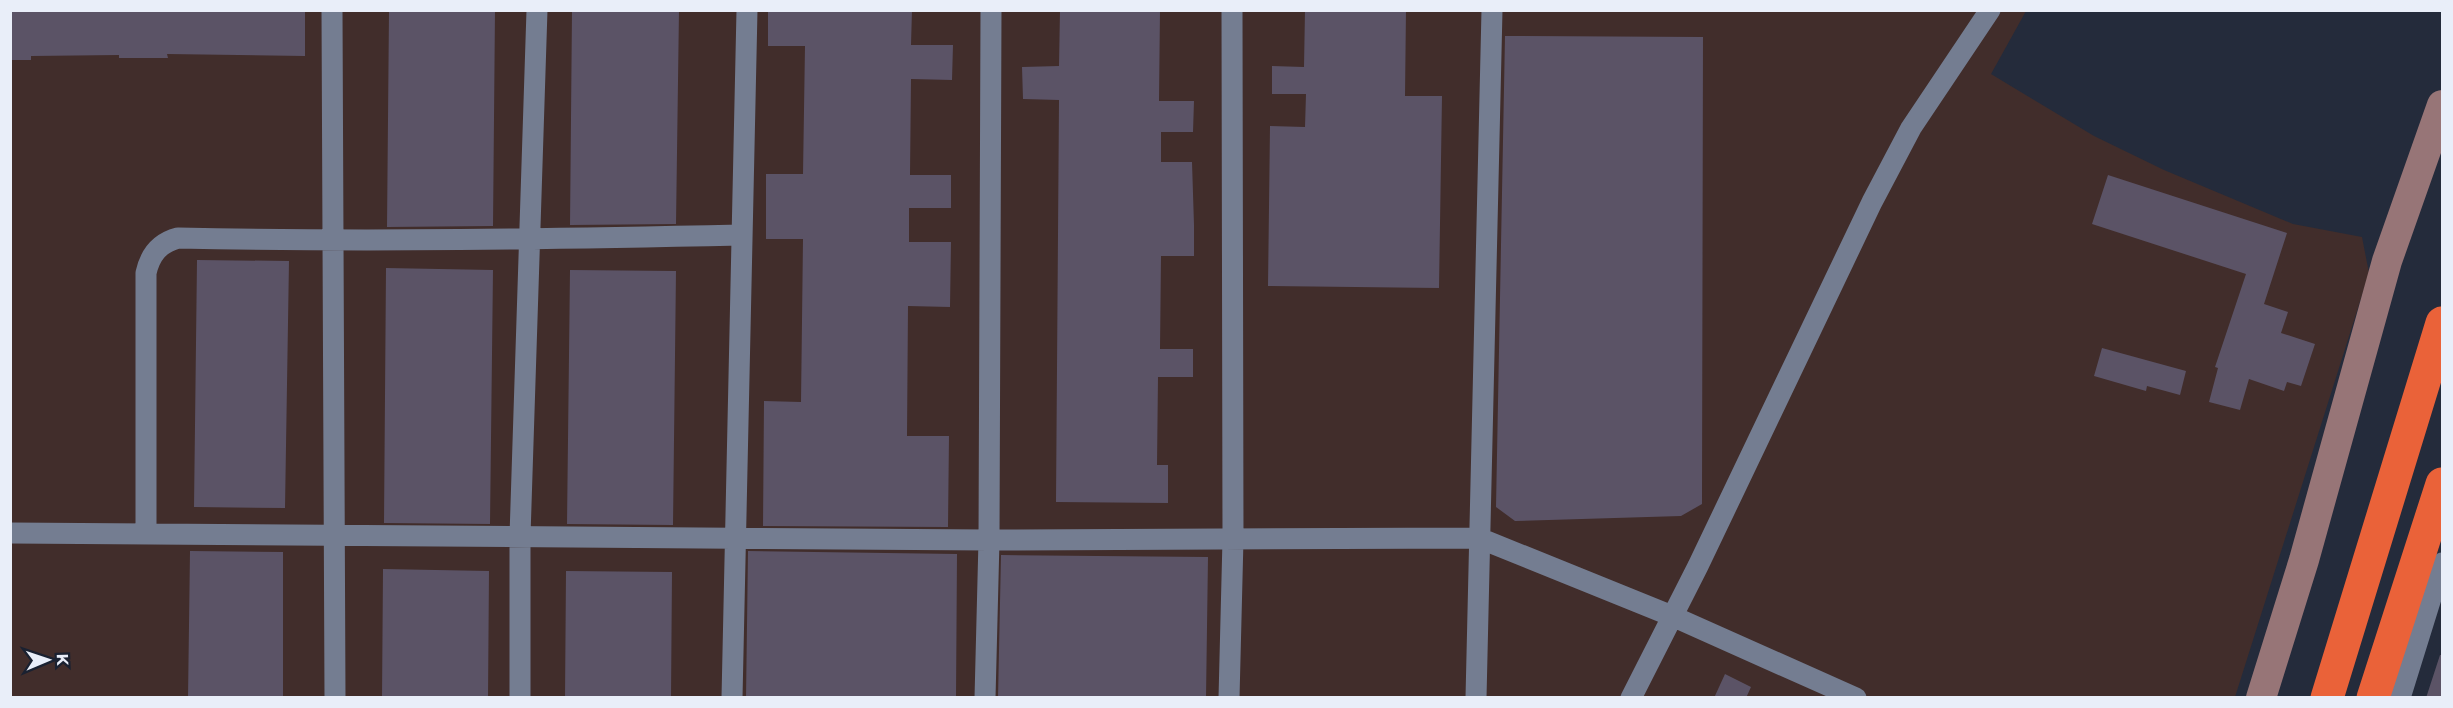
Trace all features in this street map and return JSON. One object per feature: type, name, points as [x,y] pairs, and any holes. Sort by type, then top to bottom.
[{"type":"highway","points":[[2326,698],[2442,322]]},
{"type":"highway","points":[[2373,698],[2442,484]]},
{"type":"street","points":[[332,10],[335,698]]},
{"type":"street","points":[[520,698],[520,536],[537,10]]},
{"type":"street","points":[[732,698],[747,10]]},
{"type":"street","points":[[985,698],[989,540],[992,10]]},
{"type":"street","points":[[1229,698],[1233,539],[1232,10]]},
{"type":"street","points":[[1476,698],[1492,10]]},
{"type":"street","points":[[1631,698],[1883,181],[1911,128],[1990,10]]},
{"type":"street","points":[[2261,698],[2304,560],[2387,261],[2442,105]]},
{"type":"street","points":[[146,534],[146,273],[152,255],[164,243],[178,238],[333,241],[530,240],[741,235]]},
{"type":"street","points":[[10,532],[989,540],[1479,538],[1672,616],[1856,698]]},
{"type":"street","points":[[2400,698],[2442,563]]},
{"type":"shaded area","points":[[10,11],[2026,11],[1991,74],[2094,136],[2164,170],[2293,224],[2362,237],[2369,273],[2235,697],[11,697]]},
{"type":"building","points":[[10,10],[305,10],[305,56],[167,54],[168,58],[119,58],[119,55],[31,56],[31,60],[10,60]]},
{"type":"building","points":[[389,10],[495,10],[493,226],[387,227]]},
{"type":"building","points":[[572,10],[679,10],[676,224],[570,225]]},
{"type":"building","points":[[912,10],[911,45],[953,45],[952,80],[911,79],[910,175],[951,175],[951,208],[909,208],[909,242],[951,242],[950,307],[908,306],[907,436],[949,436],[948,527],[763,526],[764,401],[801,402],[803,239],[766,239],[766,174],[803,174],[805,46],[768,46],[768,12]]},
{"type":"building","points":[[1060,10],[1160,10],[1159,101],[1194,101],[1193,132],[1161,132],[1161,162],[1192,162],[1194,225],[1194,256],[1161,256],[1160,349],[1193,349],[1193,377],[1158,377],[1157,465],[1168,465],[1168,503],[1056,502],[1059,100],[1023,99],[1022,67],[1059,66]]},
{"type":"building","points":[[1305,10],[1406,10],[1405,96],[1442,96],[1439,288],[1268,286],[1270,126],[1305,127],[1306,94],[1272,94],[1272,66],[1304,67]]},
{"type":"building","points":[[1505,36],[1703,37],[1702,504],[1681,516],[1515,521],[1496,507]]},
{"type":"building","points":[[2108,175],[2287,233],[2264,304],[2288,312],[2281,333],[2315,344],[2301,386],[2287,382],[2284,391],[2249,379],[2240,410],[2209,402],[2218,368],[2215,367],[2246,274],[2092,224]]},
{"type":"building","points":[[197,260],[289,261],[285,508],[194,507]]},
{"type":"building","points":[[386,268],[493,270],[490,524],[384,523]]},
{"type":"building","points":[[570,270],[676,271],[673,525],[567,524]]},
{"type":"building","points":[[2102,348],[2186,371],[2180,395],[2147,386],[2146,391],[2094,376]]},
{"type":"building","points":[[190,551],[283,552],[283,698],[188,698]]},
{"type":"building","points":[[748,551],[957,554],[956,698],[746,698]]},
{"type":"building","points":[[1001,555],[1208,557],[1206,698],[998,698]]},
{"type":"building","points":[[383,569],[489,571],[488,698],[382,698]]},
{"type":"building","points":[[566,571],[672,572],[671,698],[565,698]]},
{"type":"building","points":[[2440,655],[2442,655],[2442,698],[2426,698]]},
{"type":"building","points":[[1725,674],[1751,687],[1746,698],[1714,698]]}]
